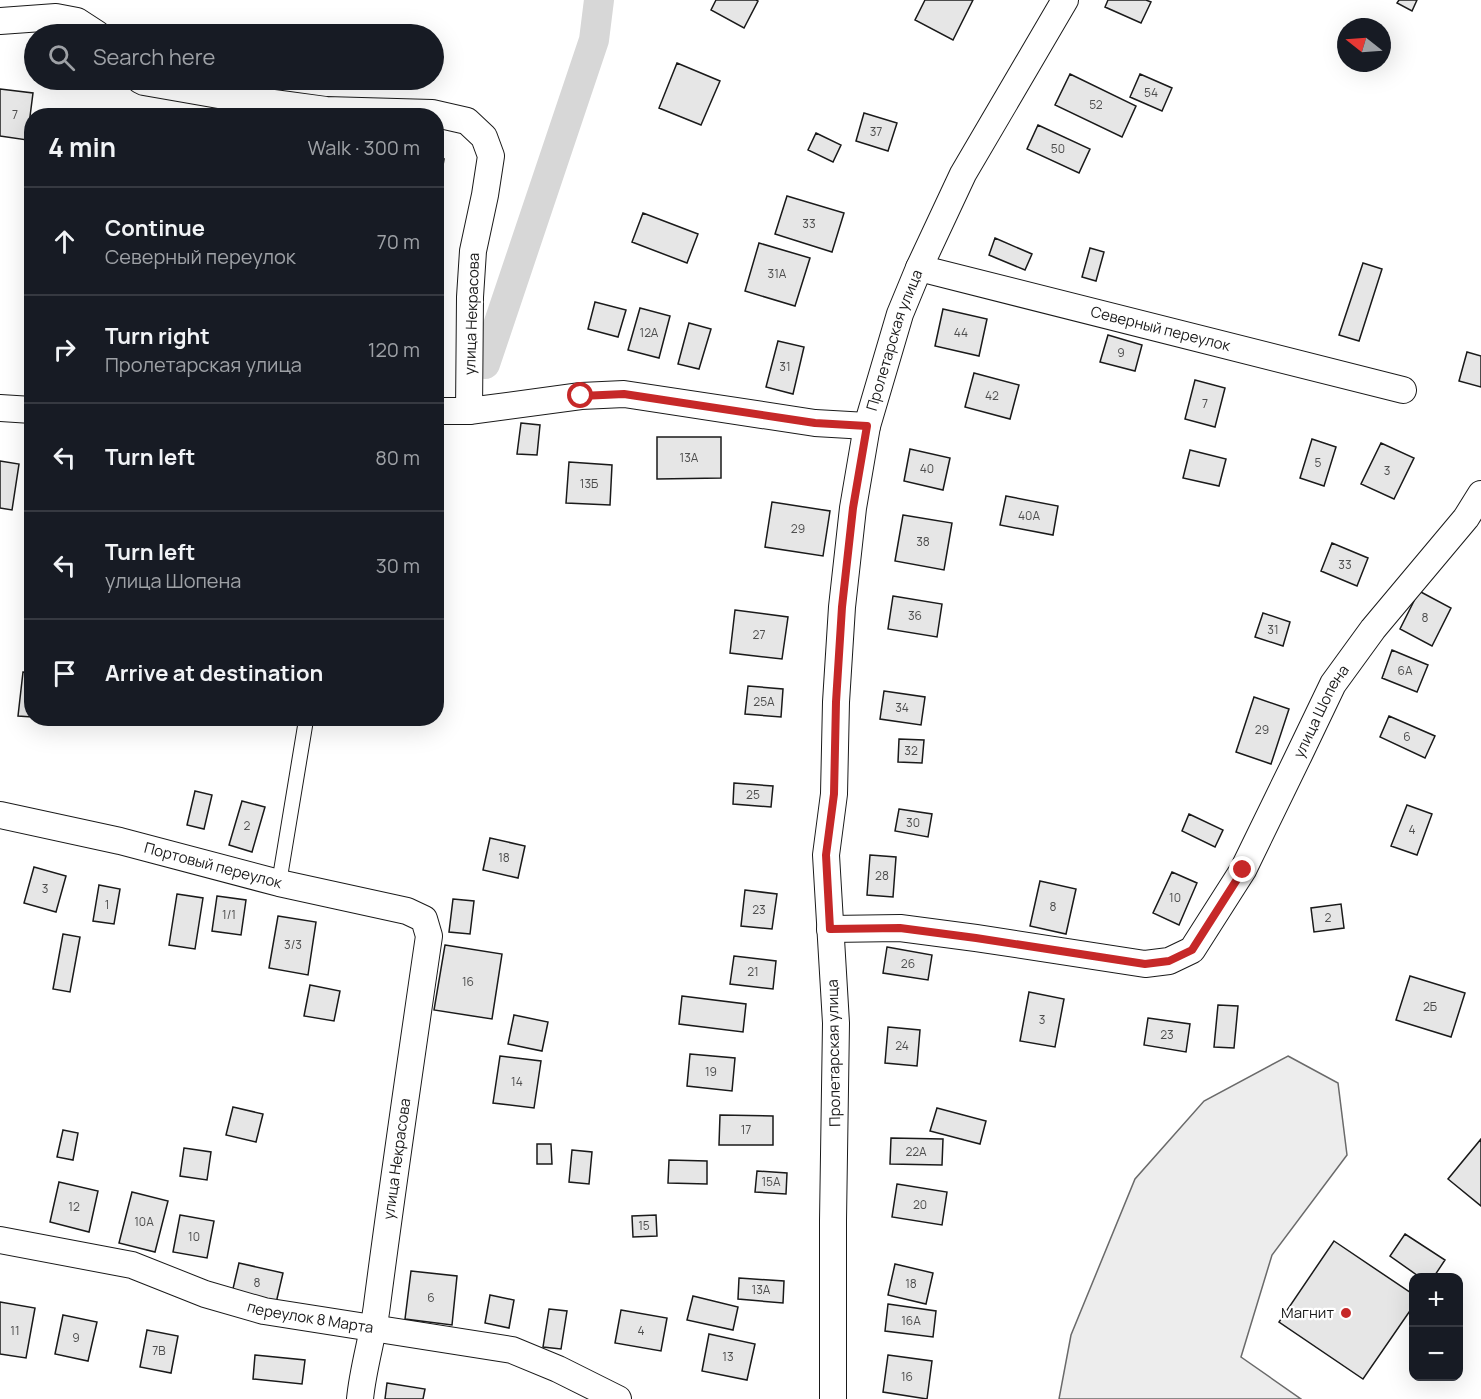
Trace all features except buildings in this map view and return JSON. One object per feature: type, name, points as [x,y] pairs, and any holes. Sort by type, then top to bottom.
[{"type":"street","name":"Пролетарская улица","points":[[833,1399],[836,1023],[826,855],[834,794],[836,702],[842,607],[853,508],[867,426],[900,314],[919,268],[963,174],[1065,0]]},
{"type":"street","points":[[0,21],[56,17],[82,24]]},
{"type":"street","name":"улица Некрасова","points":[[190,90],[311,108]]},
{"type":"street","name":"улица Некрасова","points":[[444,116],[467,121],[484,137],[491,156],[473,251],[470,297],[469,411]]},
{"type":"street","name":"Северный переулок","points":[[919,268],[1403,390]]},
{"type":"street","points":[[444,411],[469,411],[581,396],[624,394],[815,423],[867,426]]},
{"type":"street","points":[[0,408],[24,410]]},
{"type":"street","name":"улица Шопена","points":[[830,929],[900,928],[1145,964],[1169,961],[1192,950],[1243,870],[1333,684],[1373,629],[1466,519],[1481,494]]},
{"type":"street","name":"Портовый переулок","points":[[0,815],[120,840],[279,883],[407,911],[424,919]]},
{"type":"street","name":"улица Некрасова","points":[[360,1399],[374,1329],[429,936],[424,919]]},
{"type":"street","name":"переулок 8 Марта","points":[[0,1240],[132,1266],[205,1294],[264,1311],[512,1350],[558,1369],[618,1399]]},
{"type":"lane","points":[[279,883],[305,726]]},
{"type":"shaded area","points":[[1288,1056],[1338,1083],[1347,1155],[1272,1255],[1241,1357],[1301,1399],[1059,1399],[1071,1335],[1135,1179],[1204,1101]]},
{"type":"waterway","points":[[485,364],[594,40],[599,0]]},
{"type":"place","name":"Магнит","points":[[1346,1313]]},
{"type":"route","points":[[581,396],[624,394],[815,423],[867,426],[853,508],[842,607],[836,702],[834,794],[826,855],[830,929],[900,928],[1145,964],[1169,961],[1192,950],[1243,870]]}]
